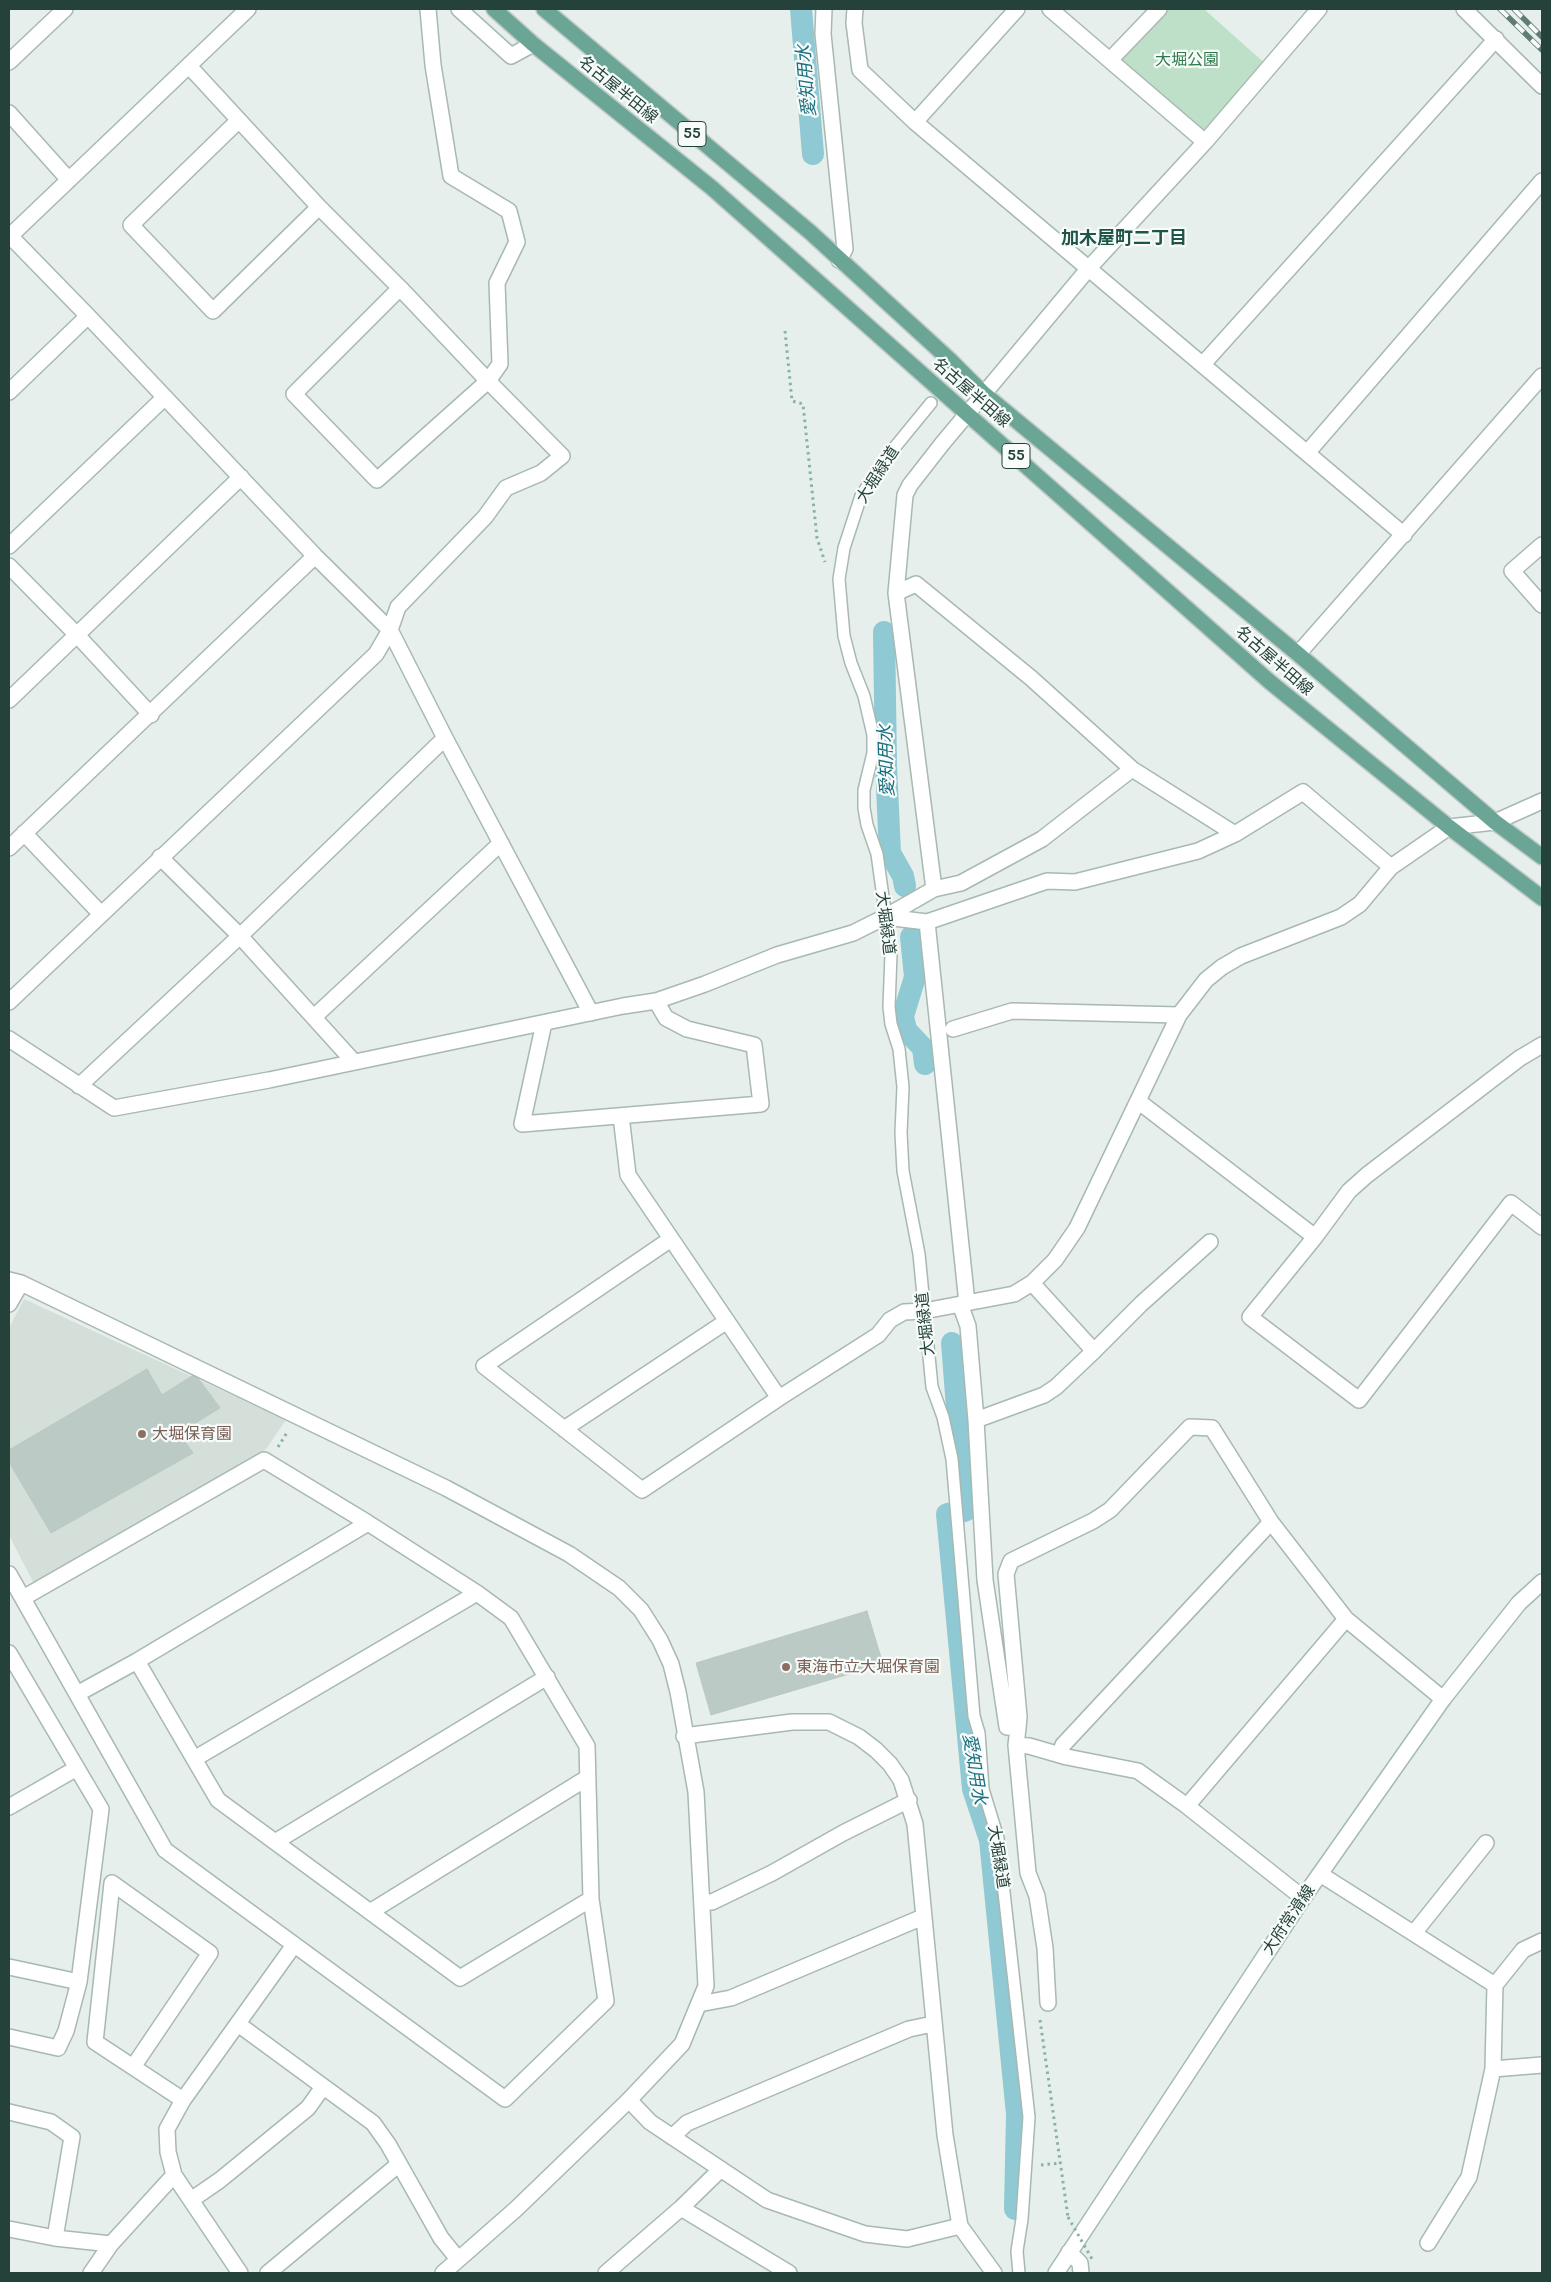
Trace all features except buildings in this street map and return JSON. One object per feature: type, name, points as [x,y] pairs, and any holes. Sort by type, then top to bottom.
[{"type":"main road","name":"名古屋半田線","points":[[494,9],[533,44],[712,188],[1270,682],[1449,827],[1542,898]]},
{"type":"main road","name":"名古屋半田線","points":[[544,9],[810,232],[951,361],[983,393],[1298,654],[1495,822],[1542,858]]},
{"type":"street","points":[[9,62],[65,9]]},
{"type":"street","points":[[248,9],[9,237],[88,316],[315,556],[390,630],[444,738],[591,1014]]},
{"type":"street","points":[[400,288],[294,394],[377,480],[488,381],[500,364],[497,283],[517,242],[509,211],[451,176],[433,65],[428,9]]},
{"type":"street","points":[[458,9],[511,56],[533,44]]},
{"type":"street","points":[[824,9],[823,34],[844,249],[839,260]]},
{"type":"street","points":[[855,9],[854,23],[860,70],[915,122],[1404,535]]},
{"type":"street","points":[[915,122],[1016,9]]},
{"type":"street","points":[[1050,9],[1111,59],[1205,142]]},
{"type":"street","points":[[1111,59],[1159,9]]},
{"type":"street","points":[[934,889],[896,593],[905,495],[915,478],[983,393],[1090,268],[1205,142],[1319,9]]},
{"type":"street","points":[[1464,9],[1542,86]]},
{"type":"street","points":[[1203,364],[1496,39]]},
{"type":"street","points":[[9,1002],[100,913],[376,654],[390,630],[398,607],[485,517],[506,488],[541,473],[562,456],[319,207],[189,66]]},
{"type":"street","points":[[9,113],[69,180]]},
{"type":"street","points":[[238,121],[131,225],[213,311],[319,207]]},
{"type":"street","points":[[1307,453],[1542,181]]},
{"type":"street","points":[[9,392],[88,316]]},
{"type":"street","points":[[1298,654],[1542,376]]},
{"type":"street","points":[[9,546],[164,398]]},
{"type":"street","points":[[9,700],[241,477]]},
{"type":"street","points":[[1542,545],[1512,572],[1542,605]]},
{"type":"street","points":[[9,848],[151,715],[315,556]]},
{"type":"street","points":[[9,566],[77,635],[151,715]]},
{"type":"street","points":[[896,593],[916,584],[1031,678],[1132,769],[1234,834]]},
{"type":"street","points":[[79,1086],[240,936],[444,738]]},
{"type":"street","points":[[9,1039],[114,1108],[269,1080],[623,1006],[656,1001],[705,984],[777,954],[853,932],[885,917],[934,889],[961,883],[1042,839],[1132,769]]},
{"type":"street","points":[[885,917],[927,922],[1047,880],[1075,882],[1198,851],[1234,834],[1303,792],[1391,867]]},
{"type":"street","points":[[671,1239],[484,1366],[642,1490],[779,1398],[878,1335],[890,1320],[904,1312],[924,1311],[963,1303],[980,1302],[1014,1294],[1032,1283],[1055,1260],[1077,1228],[1179,1015],[1206,980],[1222,967],[1241,956],[1341,917],[1360,904],[1391,867],[1449,827],[1495,822],[1542,801]]},
{"type":"street","points":[[24,833],[100,913]]},
{"type":"street","points":[[314,1017],[501,843]]},
{"type":"street","points":[[160,857],[240,936],[354,1062]]},
{"type":"street","points":[[927,922],[963,1303],[968,1326],[976,1420],[985,1580],[1007,1727],[1018,1728]]},
{"type":"street","points":[[544,1024],[522,1124],[760,1104],[754,1045],[686,1029],[666,1018],[656,1001]]},
{"type":"street","points":[[953,1029],[1012,1011],[1179,1015]]},
{"type":"street","points":[[1542,1045],[1520,1058],[1367,1175],[1349,1191],[1315,1237],[1250,1317],[1358,1400],[1511,1203],[1542,1226]]},
{"type":"street","points":[[1138,1101],[1315,1237]]},
{"type":"street","points":[[622,1116],[628,1176],[779,1398]]},
{"type":"street","points":[[976,1420],[1044,1394],[1056,1386],[1141,1304],[1210,1242]]},
{"type":"street","points":[[9,1304],[15,1281],[446,1488],[570,1554],[619,1588],[641,1610],[660,1640],[671,1664],[678,1692],[684,1736],[696,1792],[706,1986],[682,2044],[629,2100],[516,2210],[442,2273]]},
{"type":"street","points":[[1032,1283],[1094,1351]]},
{"type":"street","points":[[564,1429],[727,1321]]},
{"type":"street","points":[[1043,2007],[1045,1948],[1037,1896],[1028,1873],[1016,1745],[1019,1717],[1006,1574],[1011,1561],[1093,1521],[1110,1510],[1190,1427],[1212,1428],[1271,1522],[1346,1619],[1443,1699]]},
{"type":"street","points":[[9,1574],[165,1850],[505,2099],[606,2001],[591,1899],[587,1746],[511,1618],[477,1593],[368,1523],[264,1460],[23,1598]]},
{"type":"street","points":[[1060,1754],[1063,1745],[1271,1522]]},
{"type":"street","points":[[78,1694],[137,1661],[368,1523]]},
{"type":"street","name":"大府常滑線","points":[[1056,2273],[1303,1898],[1443,1699],[1519,1603],[1542,1582]]},
{"type":"street","points":[[194,1759],[477,1593]]},
{"type":"street","points":[[1187,1806],[1346,1619]]},
{"type":"street","points":[[9,1653],[14,1674],[77,1768],[101,1808],[79,1982],[66,2031],[58,2048],[9,2037]]},
{"type":"street","points":[[137,1661],[218,1800],[460,1978],[591,1899]]},
{"type":"street","points":[[275,1842],[547,1677]]},
{"type":"street","points":[[684,1736],[792,1722],[829,1722],[860,1737],[890,1764],[901,1780],[909,1800],[915,1824],[945,2135],[960,2226],[994,2273]]},
{"type":"street","points":[[1016,1745],[1029,1746],[1066,1757],[1138,1771],[1187,1806],[1303,1898]]},
{"type":"street","points":[[9,1807],[77,1768]]},
{"type":"street","points":[[370,1912],[587,1778]]},
{"type":"street","points":[[702,1902],[712,1902],[772,1873],[843,1833],[909,1800]]},
{"type":"street","points":[[1414,1933],[1486,1843]]},
{"type":"street","points":[[1320,1874],[1495,1985]]},
{"type":"street","points":[[133,2067],[210,1953],[112,1883],[95,2042],[183,2100]]},
{"type":"street","points":[[699,2004],[731,1998],[923,1917]]},
{"type":"street","points":[[1428,2243],[1469,2178],[1493,2069],[1495,1985],[1523,1950],[1542,1941]]},
{"type":"street","points":[[240,2273],[174,2175],[168,2152],[167,2130],[183,2100],[294,1945]]},
{"type":"street","points":[[9,1966],[79,1982]]},
{"type":"street","points":[[238,2024],[372,2124],[399,2164],[441,2238],[458,2259]]},
{"type":"street","points":[[672,2136],[687,2123],[909,2029],[933,2024]]},
{"type":"street","points":[[1493,2069],[1542,2065]]},
{"type":"street","points":[[191,2200],[220,2180],[308,2108],[323,2087]]},
{"type":"street","points":[[629,2100],[650,2122],[767,2200],[865,2234],[907,2239],[960,2226]]},
{"type":"street","points":[[9,2112],[51,2122],[72,2137],[55,2238]]},
{"type":"street","points":[[268,2273],[399,2164]]},
{"type":"street","points":[[606,2273],[681,2208],[722,2169]]},
{"type":"street","points":[[91,2273],[111,2244],[174,2175]]},
{"type":"street","points":[[681,2208],[781,2272]]},
{"type":"street","points":[[9,2229],[55,2238],[111,2244]]},
{"type":"street","points":[[1069,2252],[1080,2263],[1081,2273]]},
{"type":"lane","name":"大堀緑道","points":[[931,403],[886,458],[860,496],[844,548],[839,579],[844,636],[851,663],[864,696],[872,735],[872,753],[864,790],[864,808],[876,854],[891,954],[889,1007],[891,1024],[899,1049],[903,1087],[901,1132],[903,1171],[919,1254],[932,1387],[943,1417],[953,1466],[974,1716],[979,1733],[983,1789],[998,1838],[1029,2117],[1022,2219],[1017,2251],[1019,2273]]},
{"type":"path","points":[[785,331],[792,401],[803,404],[817,538],[823,558],[833,576],[839,579]]},
{"type":"path","points":[[268,1463],[297,1416]]},
{"type":"path","points":[[1043,2007],[1068,2217],[1092,2259]]},
{"type":"shaded area","name":"大堀保育園","points":[[24,1299],[286,1420],[266,1449],[35,1586],[9,1535],[9,1328]]},
{"type":"green space","name":"大堀公園","points":[[1159,9],[1204,9],[1269,67],[1205,142],[1111,59]]},
{"type":"waterway","name":"愛知用水","points":[[801,9],[813,154]]},
{"type":"waterway","name":"愛知用水","points":[[884,632],[886,765],[890,853],[903,876],[905,886]]},
{"type":"waterway","name":"愛知用水","points":[[911,937],[915,977],[903,1016],[906,1030],[923,1048],[925,1064]]},
{"type":"waterway","name":"愛知用水","points":[[952,1343],[965,1511],[947,1514],[973,1789],[990,1840],[1017,2114],[1015,2209]]},
{"type":"railway","points":[[1500,9],[1542,50]]},
{"type":"railway","points":[[1514,9],[1542,37]]},
{"type":"place","name":"大堀保育園","points":[[142,1434]]},
{"type":"place","name":"東海市立大堀保育園","points":[[786,1667]]},
{"type":"district","name":"加木屋町二丁目","points":[[1124,239]]}]
